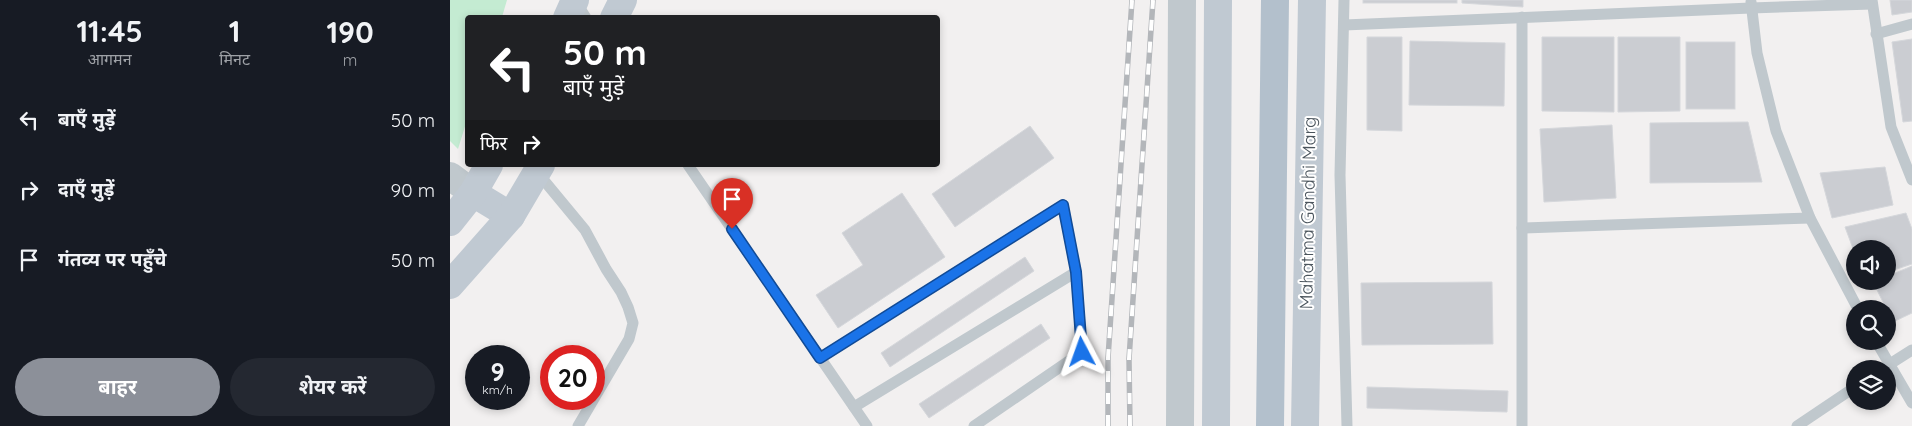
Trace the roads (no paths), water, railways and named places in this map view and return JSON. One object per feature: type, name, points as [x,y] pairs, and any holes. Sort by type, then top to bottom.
[{"type":"main road","points":[[568,15],[575,0]]},
{"type":"main road","points":[[616,15],[623,0]]},
{"type":"main road","points":[[1216,426],[1218,0]]},
{"type":"main road","points":[[1253,426],[1257,0]]},
{"type":"main road","name":"Mahatma Gandhi Marg","points":[[1270,426],[1275,0]]},
{"type":"main road","name":"Mahatma Gandhi Marg","points":[[1305,426],[1312,0]]},
{"type":"main road","points":[[450,222],[472,193],[488,167]]},
{"type":"main road","points":[[450,285],[511,216],[539,169]]},
{"type":"main road","points":[[472,193],[511,216]]},
{"type":"street","points":[[1180,426],[1182,0]]},
{"type":"street","points":[[450,176],[472,193]]},
{"type":"lane","points":[[575,0],[584,15]]},
{"type":"lane","points":[[1344,0],[1340,175],[1347,426]]},
{"type":"lane","points":[[1344,25],[1751,4],[1872,2],[1891,127],[1912,180]]},
{"type":"lane","points":[[1751,4],[1761,71],[1776,130],[1810,218],[1853,300]]},
{"type":"lane","points":[[1522,17],[1522,426]]},
{"type":"lane","points":[[1876,34],[1912,24]]},
{"type":"lane","points":[[689,167],[867,426]]},
{"type":"lane","points":[[539,169],[585,230],[628,307],[633,323],[629,339],[578,426]]},
{"type":"lane","points":[[820,358],[1063,205],[1076,272],[1082,352],[974,426]]},
{"type":"lane","points":[[1522,228],[1810,218]]},
{"type":"lane","points":[[854,406],[1076,272]]},
{"type":"lane","points":[[1896,360],[1912,350]]},
{"type":"lane","points":[[1896,382],[1912,403]]},
{"type":"lane","points":[[1797,426],[1846,393]]},
{"type":"railway","points":[[1108,426],[1108,358],[1132,0]]},
{"type":"railway","points":[[1130,426],[1129,359],[1153,0]]}]
